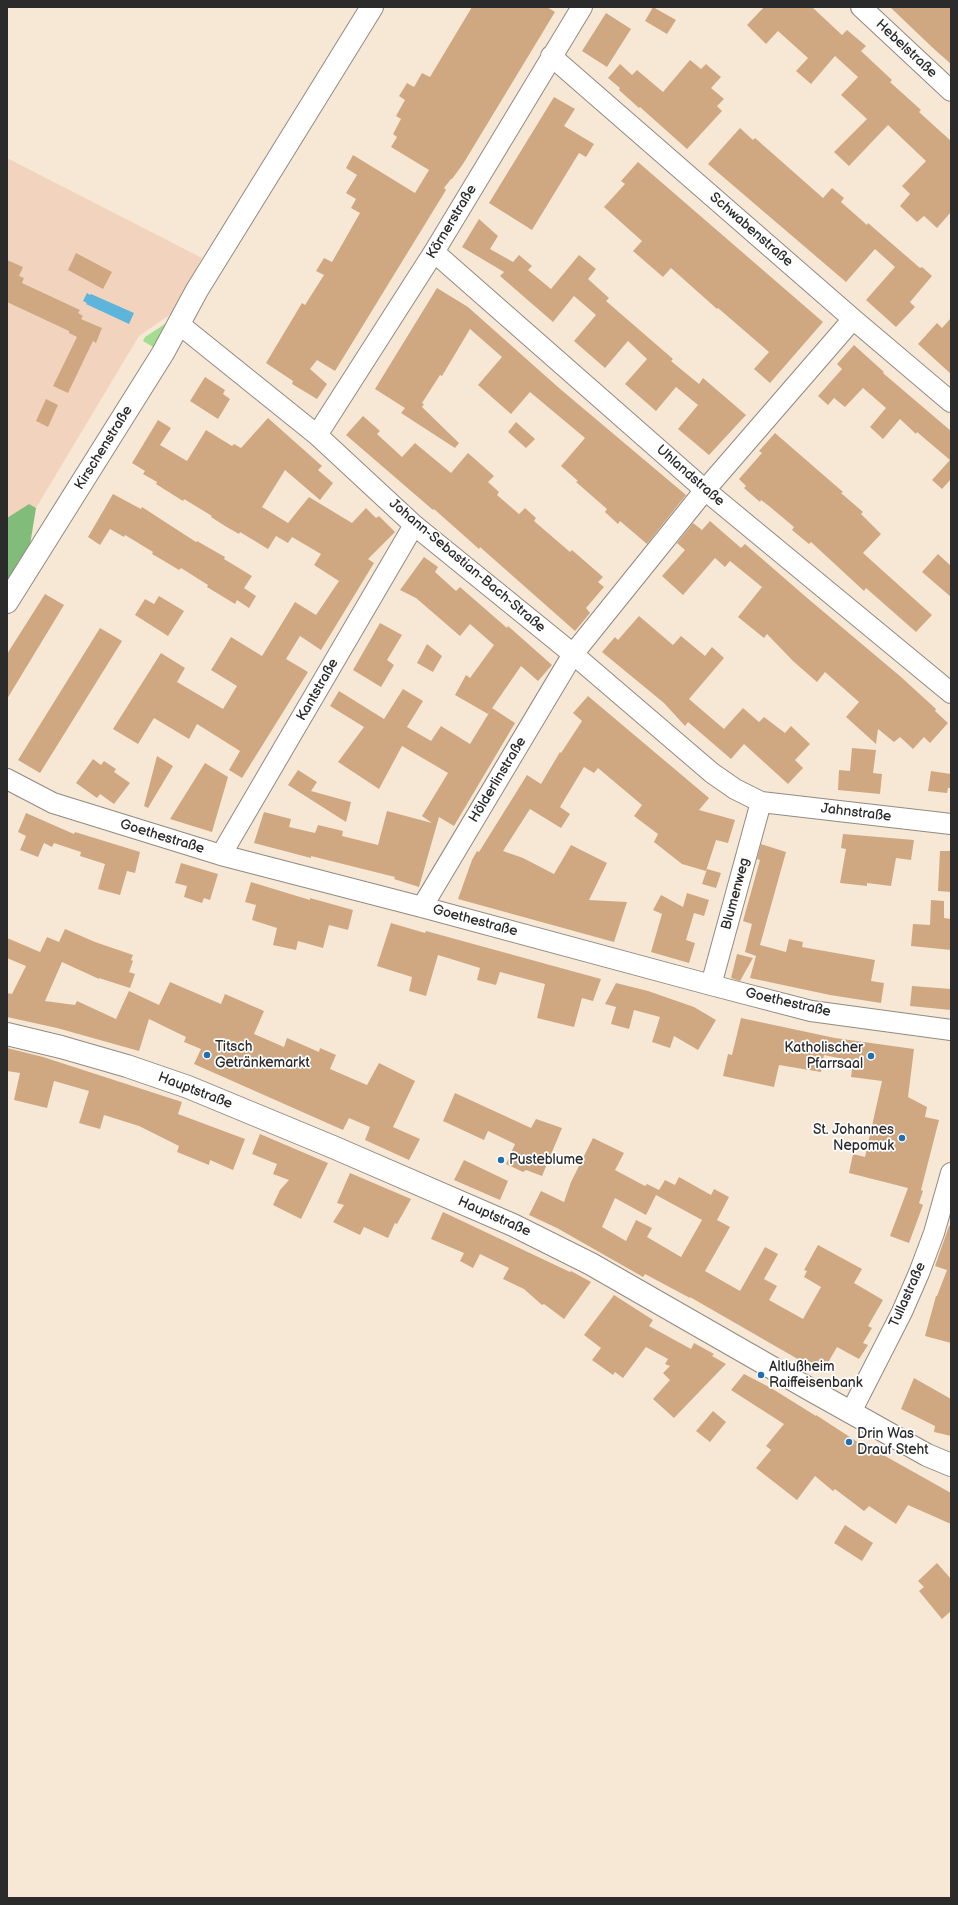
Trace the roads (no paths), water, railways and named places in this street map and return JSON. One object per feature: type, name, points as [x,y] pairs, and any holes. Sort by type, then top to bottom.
[{"type":"street","name":"Kirschenstraße","points":[[7,602],[64,514],[163,353],[197,290],[372,7]]},
{"type":"street","name":"Körnerstraße","points":[[317,435],[434,252],[582,7]]},
{"type":"street","name":"Hebelstraße","points":[[861,7],[951,90]]},
{"type":"street","name":"Schwabenstraße","points":[[551,56],[853,319],[951,402]]},
{"type":"street","name":"Uhlandstraße","points":[[434,252],[705,490],[951,693]]},
{"type":"street","name":"Hölderlinstraße","points":[[422,907],[573,654],[705,490],[853,319]]},
{"type":"street","name":"Johann-Sebastian-Bach-Straße","points":[[179,324],[317,435],[414,524],[573,654],[712,773],[735,789],[761,802]]},
{"type":"street","name":"Kantstraße","points":[[222,855],[414,524]]},
{"type":"street","name":"Goethestraße","points":[[7,779],[53,803],[222,855],[811,1011],[951,1030]]},
{"type":"street","name":"Jahnstraße","points":[[761,802],[951,824]]},
{"type":"street","name":"Blumenweg","points":[[711,985],[761,802]]},
{"type":"street","name":"Hauptstraße","points":[[7,1034],[61,1047],[127,1066],[188,1087],[326,1144],[500,1219],[584,1260],[851,1412],[927,1454],[951,1465]]},
{"type":"street","name":"Tullastraße","points":[[851,1412],[902,1312],[916,1280],[934,1234],[951,1173]]},
{"type":"water","points":[[87,293],[134,313],[129,324],[86,304],[87,303],[83,301]]},
{"type":"place","name":"Titsch Getränkemarkt","points":[[207,1055]]},
{"type":"place","name":"Katholischer Pfarrsaal","points":[[871,1056]]},
{"type":"place","name":"St. Johannes Nepomuk","points":[[902,1138]]},
{"type":"place","name":"Pusteblume","points":[[501,1160]]},
{"type":"place","name":"Altlußheim Raiffeisenbank","points":[[761,1375]]},
{"type":"place","name":"Drin Was Drauf Steht","points":[[849,1442]]}]
